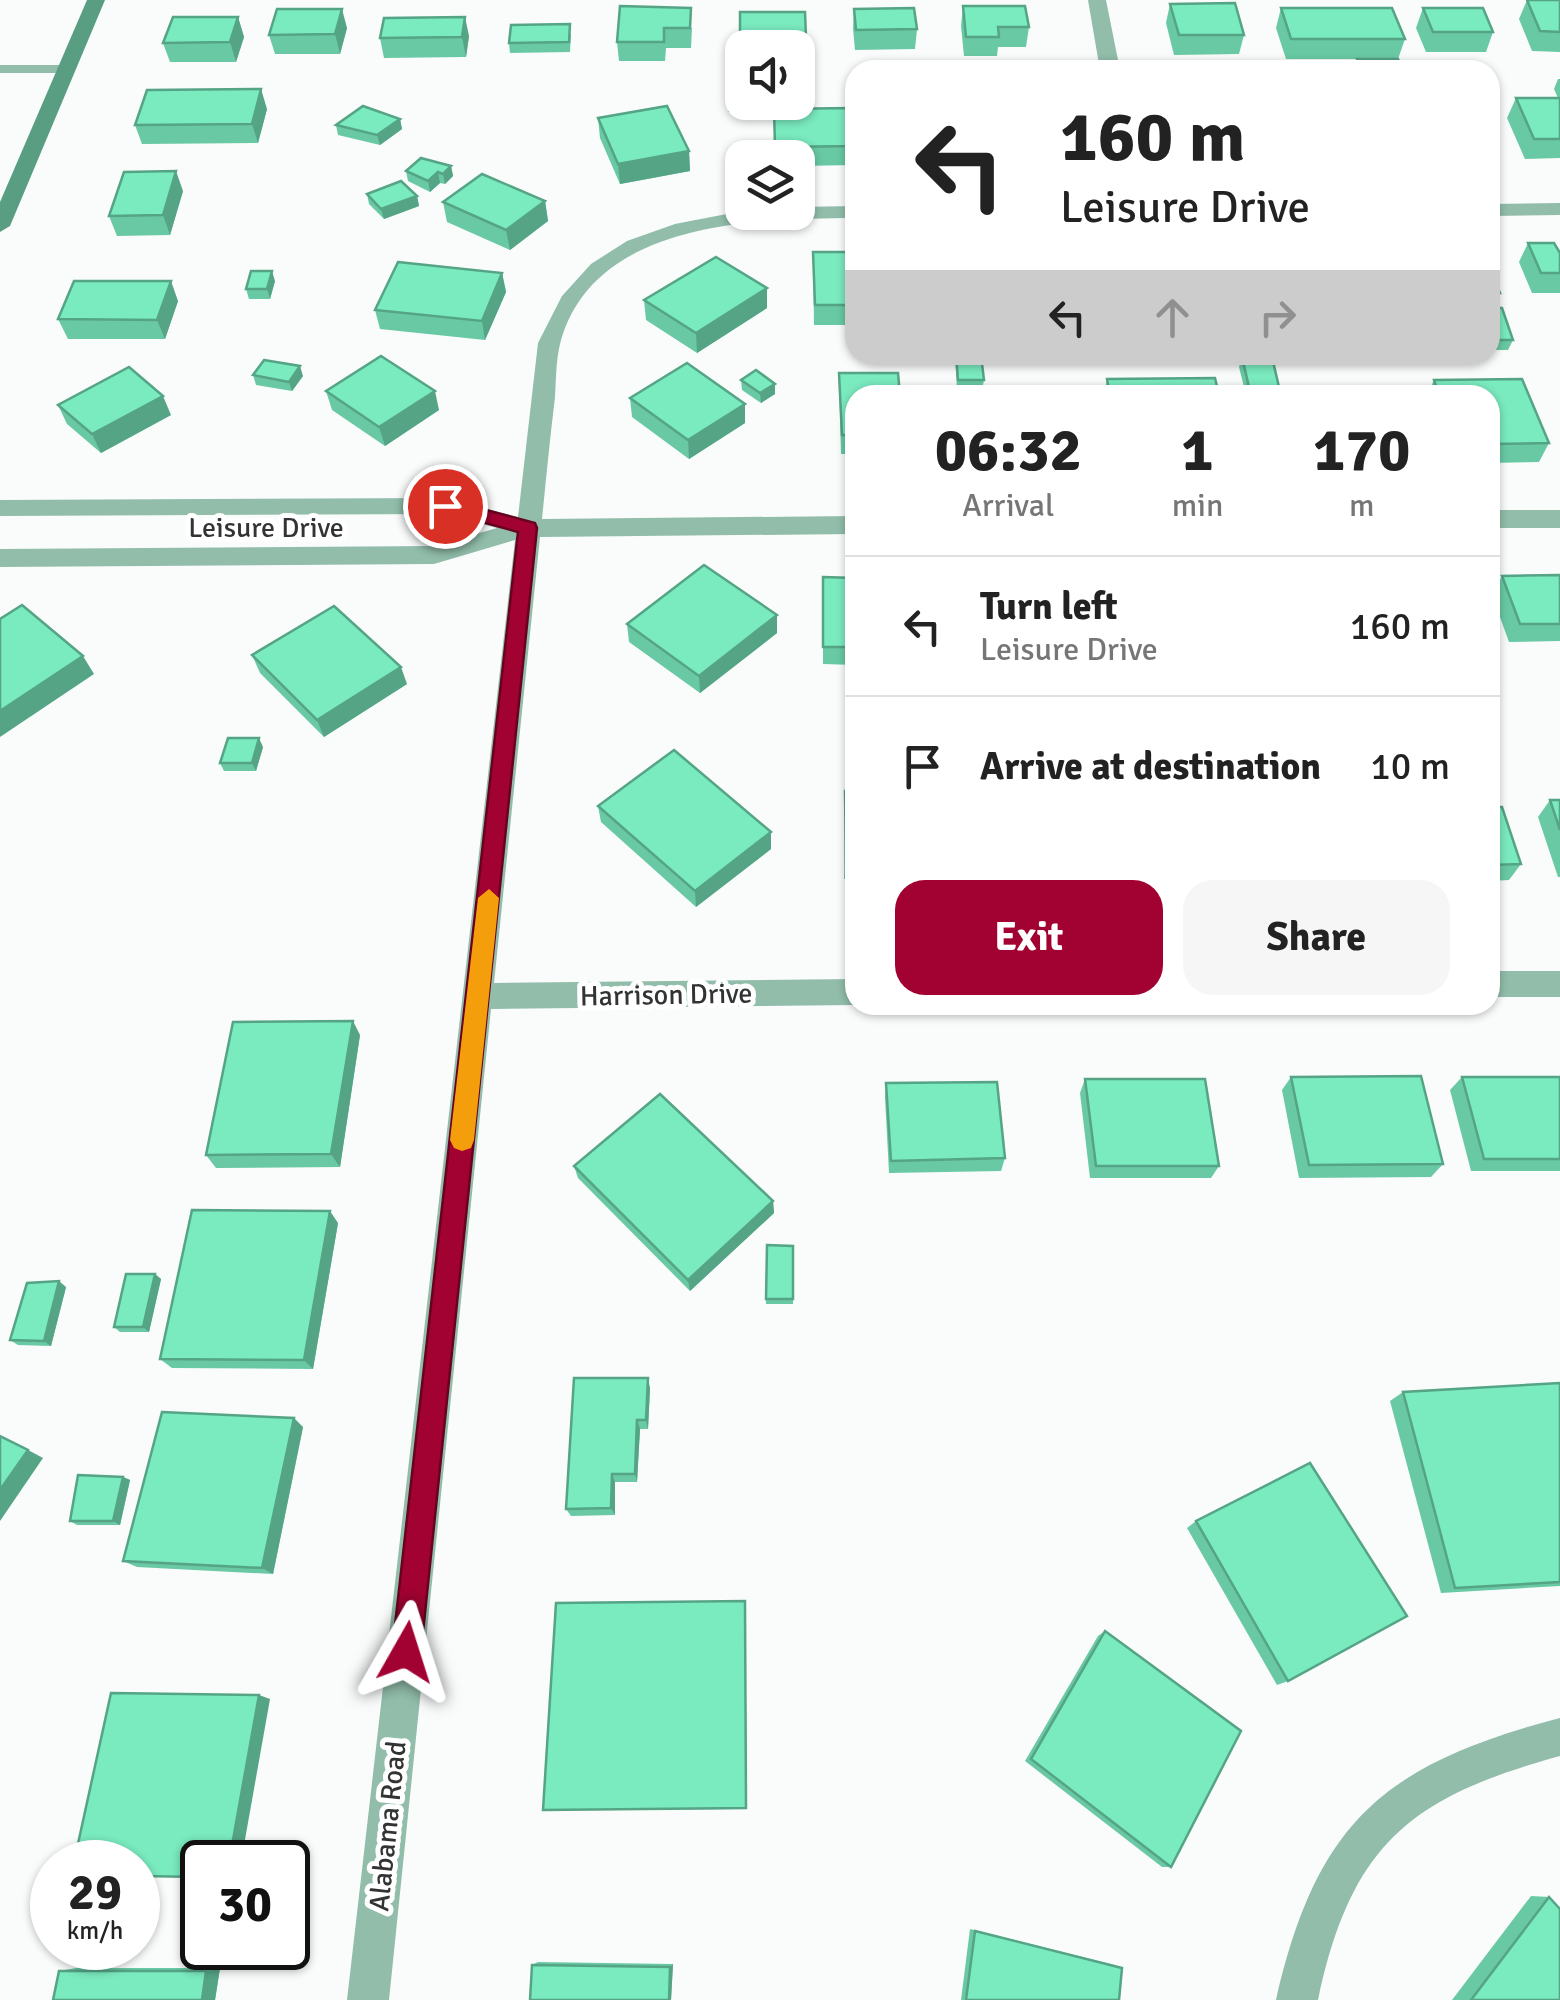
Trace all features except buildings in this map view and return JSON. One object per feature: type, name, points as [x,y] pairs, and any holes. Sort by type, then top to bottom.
[{"type":"street","points":[[0,226],[96,0]]},
{"type":"street","points":[[1097,0],[1108,60]]},
{"type":"street","points":[[1500,210],[1560,209]]},
{"type":"street","name":"Alabama Road","points":[[368,2000],[547,354],[558,320],[580,289],[618,254],[673,230],[730,218],[845,212]]},
{"type":"street","name":"Leisure Drive","points":[[0,508],[445,506],[528,528],[845,525]]},
{"type":"street","points":[[1500,520],[1560,519]]},
{"type":"street","name":"Leisure Drive","points":[[0,558],[434,556],[528,528]]},
{"type":"street","points":[[1500,984],[1560,984]]},
{"type":"street","name":"Harrison Drive","points":[[478,996],[845,992]]},
{"type":"street","points":[[1297,2000],[1310,1945],[1347,1862],[1372,1829],[1402,1800],[1438,1777],[1485,1757],[1560,1737]]},
{"type":"lane","points":[[0,69],[66,68]]},
{"type":"slow traffic","points":[[462,1140],[489,898]]},
{"type":"route","points":[[406,1652],[528,528],[445,506]]}]
